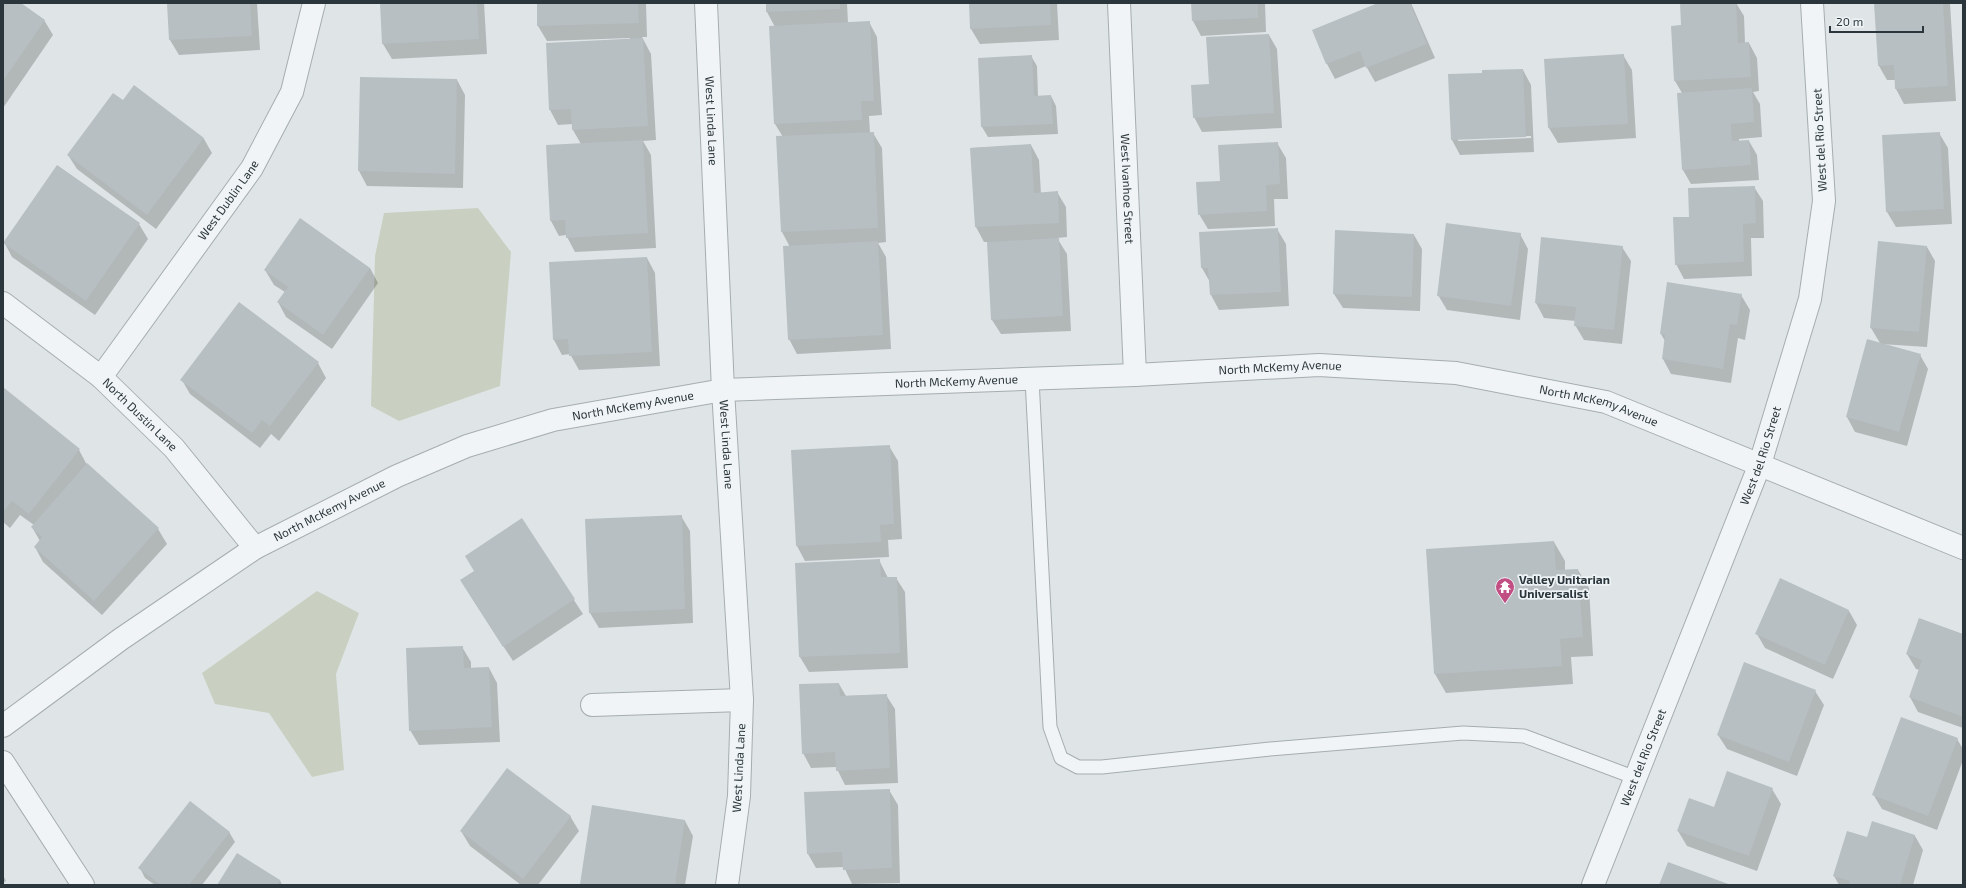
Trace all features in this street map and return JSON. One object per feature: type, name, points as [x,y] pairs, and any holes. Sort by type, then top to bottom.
[{"type":"street","name":"West Dublin Lane","points":[[101,377],[252,168],[292,92],[314,3]]},
{"type":"street","name":"West Linda Lane","points":[[706,3],[723,390],[742,700],[739,796],[727,885]]},
{"type":"street","name":"West Ivanhoe Street","points":[[1119,3],[1135,375]]},
{"type":"street","name":"West del Rio Street","points":[[1593,885],[1760,464],[1810,299],[1824,201],[1812,3]]},
{"type":"street","name":"North Dustin Lane","points":[[3,303],[101,377],[174,448],[255,548]]},
{"type":"street","name":"North McKemy Avenue","points":[[3,726],[121,639],[255,548],[397,476],[467,446],[553,420],[723,390],[1135,375],[1319,365],[1456,372],[1606,402],[1760,464],[1790,479],[1963,548]]},
{"type":"street","points":[[592,706],[742,700]]},
{"type":"street","points":[[3,762],[83,885]]},
{"type":"lane","points":[[1032,379],[1050,727],[1061,758],[1078,767],[1102,767],[1270,749],[1463,733],[1524,736],[1636,778]]},
{"type":"green space","points":[[478,208],[511,252],[500,386],[399,421],[371,406],[375,256],[384,213]]},
{"type":"green space","points":[[317,591],[359,613],[336,674],[344,770],[312,777],[269,713],[215,704],[202,673]]},
{"type":"building","points":[[3,3],[21,3],[45,20],[3,81]]},
{"type":"building","points":[[167,3],[250,3],[252,36],[169,40]]},
{"type":"building","points":[[380,3],[477,3],[479,39],[382,44]]},
{"type":"building","points":[[537,3],[638,3],[639,23],[537,26]]},
{"type":"building","points":[[766,3],[840,3],[840,9],[766,12]]},
{"type":"building","points":[[969,3],[1050,3],[1051,25],[970,29]]},
{"type":"building","points":[[1191,3],[1258,3],[1258,18],[1192,21]]},
{"type":"building","points":[[1378,3],[1410,3],[1427,44],[1366,68],[1360,51],[1326,64],[1312,30]]},
{"type":"building","points":[[1680,3],[1736,3],[1738,43],[1749,42],[1751,77],[1674,81],[1671,26],[1681,25]]},
{"type":"building","points":[[1874,3],[1943,3],[1948,86],[1895,89],[1894,65],[1878,66]]},
{"type":"building","points":[[870,21],[874,101],[861,101],[862,120],[774,124],[769,26]]},
{"type":"building","points":[[1269,34],[1274,113],[1193,118],[1191,85],[1209,84],[1206,37]]},
{"type":"building","points":[[643,38],[648,126],[572,130],[571,109],[549,110],[546,43]]},
{"type":"building","points":[[1624,54],[1628,124],[1548,128],[1544,59]]},
{"type":"building","points":[[1032,55],[1034,96],[1051,95],[1053,124],[981,127],[978,58]]},
{"type":"building","points":[[1523,69],[1526,137],[1451,140],[1448,74],[1482,73],[1482,70]]},
{"type":"building","points":[[360,77],[457,79],[455,174],[358,171]]},
{"type":"building","points":[[134,85],[204,138],[147,215],[67,155],[113,93],[123,100]]},
{"type":"building","points":[[1752,88],[1754,122],[1731,124],[1732,141],[1749,140],[1751,165],[1682,170],[1677,93]]},
{"type":"building","points":[[874,132],[878,228],[781,232],[776,136]]},
{"type":"building","points":[[1940,132],[1944,209],[1886,212],[1882,135]]},
{"type":"building","points":[[643,140],[648,233],[566,238],[565,220],[550,221],[546,145]]},
{"type":"building","points":[[1278,142],[1280,184],[1266,185],[1267,211],[1198,215],[1196,182],[1220,181],[1218,145]]},
{"type":"building","points":[[1031,144],[1034,193],[1058,191],[1059,223],[975,227],[970,148]]},
{"type":"building","points":[[57,165],[140,223],[86,301],[3,243]]},
{"type":"building","points":[[1755,186],[1756,223],[1743,224],[1744,262],[1675,265],[1673,217],[1689,217],[1688,188]]},
{"type":"building","points":[[300,218],[370,268],[323,335],[277,302],[288,287],[264,270]]},
{"type":"building","points":[[1446,223],[1521,233],[1511,306],[1437,296]]},
{"type":"building","points":[[1278,228],[1281,292],[1210,295],[1208,268],[1201,268],[1199,232]]},
{"type":"building","points":[[1335,230],[1414,234],[1412,297],[1333,294]]},
{"type":"building","points":[[1541,237],[1623,246],[1614,330],[1574,326],[1576,307],[1535,303]]},
{"type":"building","points":[[1059,238],[1063,316],[991,320],[987,242]]},
{"type":"building","points":[[878,241],[883,335],[788,340],[783,246]]},
{"type":"building","points":[[1878,241],[1927,246],[1919,332],[1870,328]]},
{"type":"building","points":[[647,257],[652,352],[569,356],[568,339],[553,340],[549,262]]},
{"type":"building","points":[[1667,282],[1742,294],[1737,325],[1730,324],[1723,369],[1662,359],[1665,335],[1660,334]]},
{"type":"building","points":[[239,302],[319,362],[270,426],[262,420],[252,433],[180,380]]},
{"type":"building","points":[[1867,339],[1921,354],[1899,432],[1846,417]]},
{"type":"building","points":[[3,387],[80,449],[29,514],[12,501],[3,512]]},
{"type":"building","points":[[890,445],[894,524],[880,525],[881,542],[796,546],[791,450]]},
{"type":"building","points":[[87,463],[159,528],[94,601],[34,547],[42,537],[31,527]]},
{"type":"building","points":[[682,515],[685,609],[589,613],[585,519]]},
{"type":"building","points":[[522,518],[575,599],[503,647],[460,580],[474,571],[465,556]]},
{"type":"building","name":"Valley Unitarian Universalist","points":[[1554,541],[1556,570],[1578,569],[1583,637],[1560,639],[1562,666],[1434,674],[1426,549]]},
{"type":"building","points":[[880,559],[881,577],[897,577],[900,653],[799,657],[795,563]]},
{"type":"building","points":[[1780,578],[1849,610],[1825,665],[1755,634]]},
{"type":"building","points":[[1919,618],[1963,634],[1963,717],[1909,697],[1922,660],[1906,654]]},
{"type":"building","points":[[463,646],[464,668],[489,667],[492,727],[409,731],[406,648]]},
{"type":"building","points":[[1744,662],[1816,690],[1789,762],[1717,735]]},
{"type":"building","points":[[839,683],[840,696],[887,694],[890,768],[836,771],[835,752],[802,754],[799,684]]},
{"type":"building","points":[[1901,717],[1958,738],[1928,816],[1872,795]]},
{"type":"building","points":[[507,768],[571,816],[523,879],[460,831]]},
{"type":"building","points":[[1727,771],[1773,788],[1749,856],[1677,831],[1689,798],[1714,807]]},
{"type":"building","points":[[890,789],[892,868],[843,870],[842,852],[807,854],[804,792]]},
{"type":"building","points":[[190,801],[230,832],[189,885],[161,885],[138,868]]},
{"type":"building","points":[[592,805],[685,820],[675,885],[580,884]]},
{"type":"building","points":[[1872,821],[1915,835],[1900,885],[1849,885],[1850,881],[1833,876],[1847,831],[1867,837]]},
{"type":"building","points":[[237,853],[280,880],[277,885],[217,885]]},
{"type":"building","points":[[1668,862],[1731,885],[1659,885]]},
{"type":"place","name":"Valley Unitarian Universalist","points":[[1505,604]]}]
